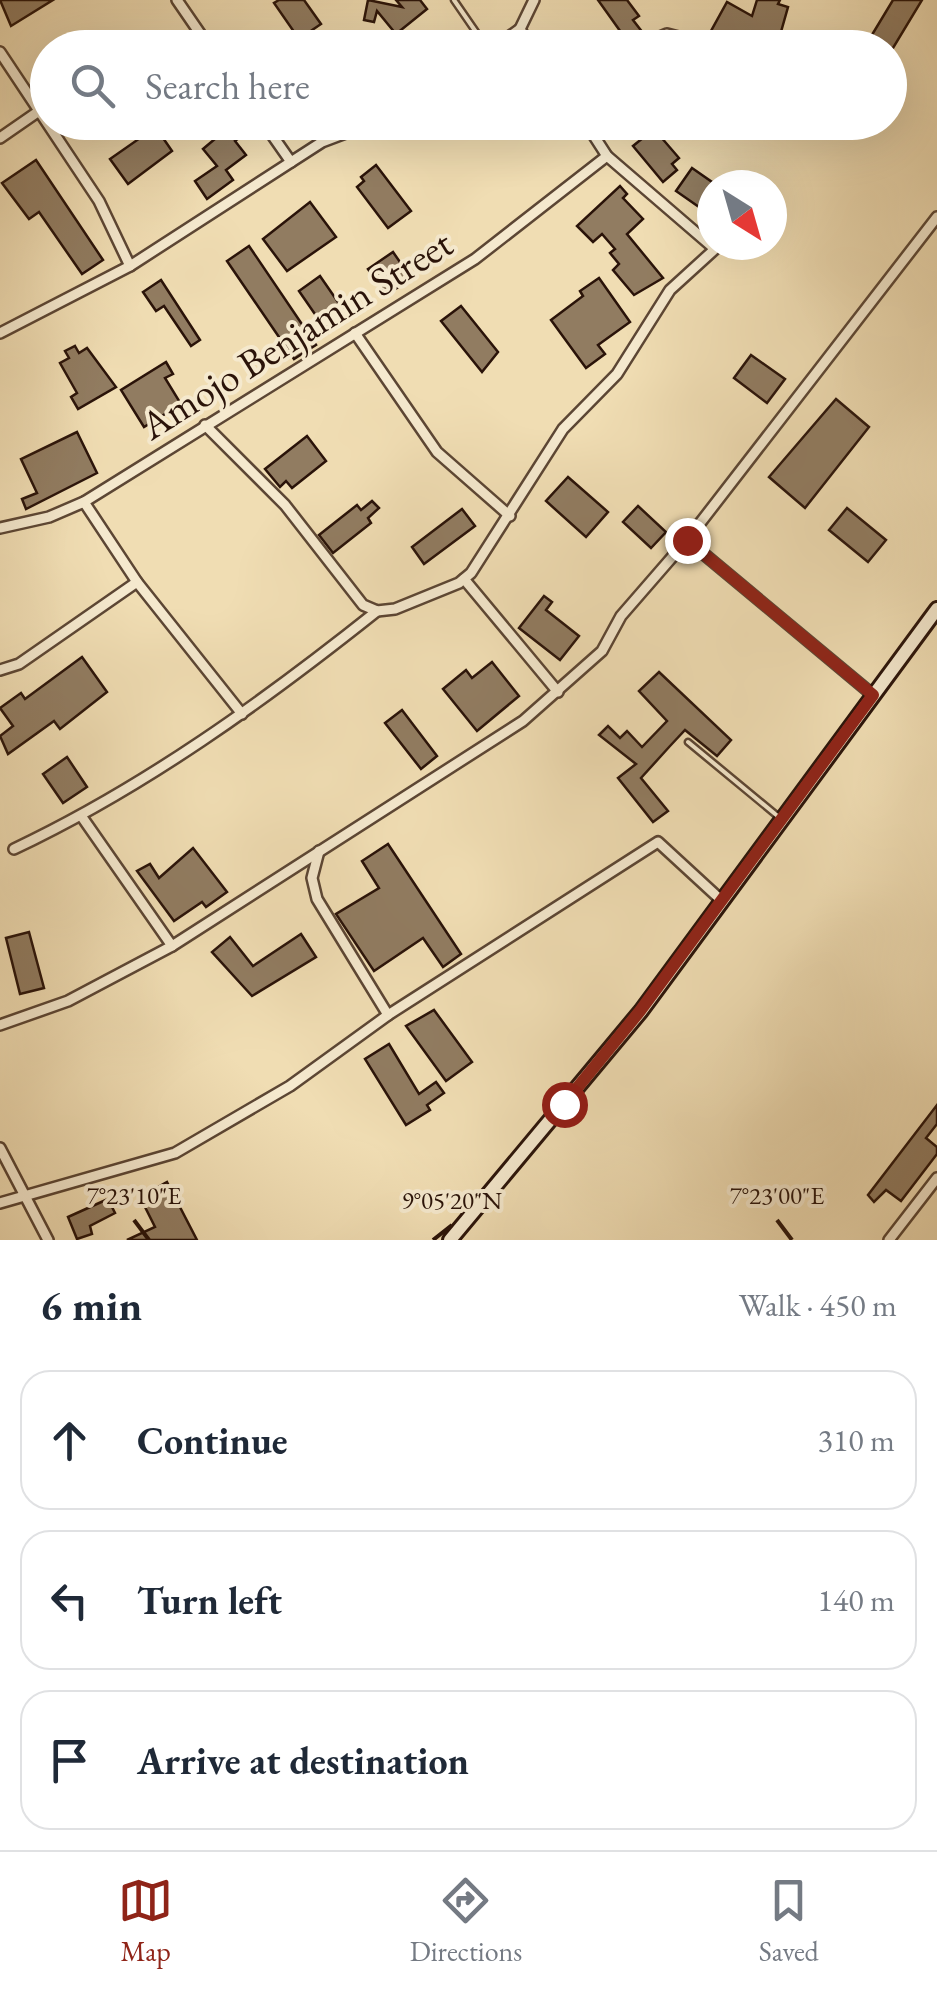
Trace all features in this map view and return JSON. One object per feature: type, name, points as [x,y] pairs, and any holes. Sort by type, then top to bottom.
[{"type":"street","points":[[520,29],[534,0]]},
{"type":"street","points":[[182,2],[199,30]]},
{"type":"street","points":[[0,52],[30,97]]},
{"type":"street","points":[[0,138],[30,117]]},
{"type":"street","points":[[58,140],[99,202],[130,266]]},
{"type":"street","points":[[275,140],[290,162]]},
{"type":"street","points":[[0,333],[130,266],[329,140]]},
{"type":"street","points":[[14,848],[82,817],[242,714],[377,611],[395,609],[464,578],[510,516],[543,456],[618,374],[651,314],[687,272],[715,249],[606,156],[596,140]]},
{"type":"street","name":"Amojo Benjamin Street","points":[[0,528],[49,518],[84,502],[475,259],[606,156]]},
{"type":"street","points":[[0,1026],[68,1002],[172,946],[524,720],[558,692],[602,651],[621,616],[687,540],[937,218]]},
{"type":"street","points":[[355,333],[437,452],[510,516]]},
{"type":"street","points":[[205,424],[285,505],[364,605],[377,611]]},
{"type":"street","points":[[84,502],[137,582],[242,714]]},
{"type":"street","points":[[687,540],[873,695]]},
{"type":"street","points":[[464,578],[558,692]]},
{"type":"street","points":[[0,670],[19,664],[137,582]]},
{"type":"street","points":[[450,1240],[640,1011],[937,609]]},
{"type":"street","points":[[82,817],[172,946]]},
{"type":"street","points":[[0,1203],[175,1153],[290,1086],[388,1016],[658,842],[721,900]]},
{"type":"street","points":[[319,851],[312,878],[317,899],[388,1016]]},
{"type":"street","points":[[0,1148],[48,1240]]},
{"type":"street","points":[[889,1240],[937,1178]]},
{"type":"lane","points":[[454,0],[476,30]]},
{"type":"lane","points":[[688,742],[780,818]]},
{"type":"building","points":[[0,0],[53,0],[11,26]]},
{"type":"building","points":[[304,0],[321,24],[312,30],[293,30],[274,3]]},
{"type":"building","points":[[368,0],[402,7],[396,0],[420,0],[427,9],[401,30],[393,30],[377,11],[374,22],[364,20]]},
{"type":"building","points":[[598,0],[627,0],[639,16],[633,20],[641,30],[619,30]]},
{"type":"building","points":[[757,0],[780,0],[778,4],[788,7],[782,30],[712,30],[727,2],[752,16]]},
{"type":"building","points":[[893,0],[922,0],[904,30],[875,30]]},
{"type":"building","points":[[137,140],[164,140],[172,151],[128,184],[110,159]]},
{"type":"building","points":[[214,140],[236,140],[246,155],[226,170],[233,180],[207,199],[195,181],[217,166],[203,149]]},
{"type":"building","points":[[640,140],[663,140],[679,158],[672,164],[677,170],[663,182],[633,146]]},
{"type":"building","points":[[36,160],[103,260],[82,274],[39,212],[29,219],[2,183]]},
{"type":"building","points":[[376,165],[411,211],[388,228],[357,187],[364,181],[361,177]]},
{"type":"building","points":[[692,168],[697,172],[697,206],[676,191]]},
{"type":"building","points":[[620,186],[627,194],[623,198],[643,219],[627,234],[663,278],[634,295],[613,270],[619,264],[610,253],[615,249],[602,234],[593,242],[577,226]]},
{"type":"building","points":[[310,202],[336,237],[287,271],[263,239]]},
{"type":"building","points":[[249,246],[316,345],[294,359],[227,261]]},
{"type":"building","points":[[393,252],[411,278],[390,293],[384,292],[368,269]]},
{"type":"building","points":[[320,276],[349,318],[328,333],[299,291]]},
{"type":"building","points":[[599,278],[630,322],[598,345],[605,354],[586,368],[551,320],[583,296],[580,291]]},
{"type":"building","points":[[161,280],[200,340],[191,346],[164,306],[156,311],[143,292]]},
{"type":"building","points":[[461,306],[498,352],[482,372],[441,321]]},
{"type":"building","points":[[75,346],[79,353],[87,348],[116,387],[78,409],[71,397],[77,393],[60,363],[69,358],[65,351]]},
{"type":"building","points":[[751,355],[785,379],[767,403],[734,378]]},
{"type":"building","points":[[166,362],[173,374],[165,378],[181,404],[144,427],[121,390]]},
{"type":"building","points":[[836,399],[869,427],[805,508],[769,477]]},
{"type":"building","points":[[77,432],[97,473],[26,509],[22,499],[37,493],[21,459]]},
{"type":"building","points":[[307,436],[326,461],[292,488],[286,481],[280,487],[265,469]]},
{"type":"building","points":[[568,477],[608,512],[586,537],[546,501]]},
{"type":"building","points":[[372,501],[379,508],[368,518],[371,523],[333,553],[319,535],[357,505],[361,510]]},
{"type":"building","points":[[638,506],[666,532],[651,548],[623,522]]},
{"type":"building","points":[[847,508],[886,540],[868,562],[829,530]]},
{"type":"building","points":[[462,509],[475,526],[424,564],[412,547]]},
{"type":"building","points":[[544,596],[552,602],[546,610],[579,636],[560,660],[519,628]]},
{"type":"building","points":[[82,657],[107,692],[60,729],[54,721],[8,754],[0,736],[13,726],[0,708],[21,693],[25,699]]},
{"type":"building","points":[[492,662],[519,696],[477,731],[443,689],[466,670],[472,678]]},
{"type":"building","points":[[659,672],[731,740],[717,756],[685,730],[641,778],[668,811],[653,822],[618,778],[636,764],[599,735],[608,726],[620,738],[627,731],[642,747],[667,721],[639,691]]},
{"type":"building","points":[[402,710],[437,756],[421,769],[385,723]]},
{"type":"building","points":[[67,757],[87,787],[63,803],[43,774]]},
{"type":"building","points":[[388,844],[461,954],[443,967],[423,938],[374,971],[336,914],[379,888],[362,861]]},
{"type":"building","points":[[193,848],[227,892],[206,907],[202,902],[174,921],[137,871],[150,864],[159,878]]},
{"type":"building","points":[[29,932],[44,988],[20,994],[6,938]]},
{"type":"building","points":[[301,934],[316,957],[252,996],[212,952],[230,937],[253,966]]},
{"type":"building","points":[[434,1010],[472,1062],[446,1081],[406,1026]]},
{"type":"building","points":[[389,1044],[419,1094],[436,1082],[444,1093],[427,1105],[430,1110],[406,1125],[365,1059]]},
{"type":"building","points":[[937,1105],[937,1124],[926,1138],[937,1147],[937,1154],[901,1201],[886,1190],[874,1202],[868,1195]]},
{"type":"building","points":[[167,1182],[197,1240],[127,1240],[155,1227],[140,1197]]},
{"type":"building","points":[[108,1199],[115,1213],[90,1226],[92,1234],[77,1239],[68,1217]]},
{"type":"route","points":[[564,1104],[640,1011],[873,695],[687,540]]}]
